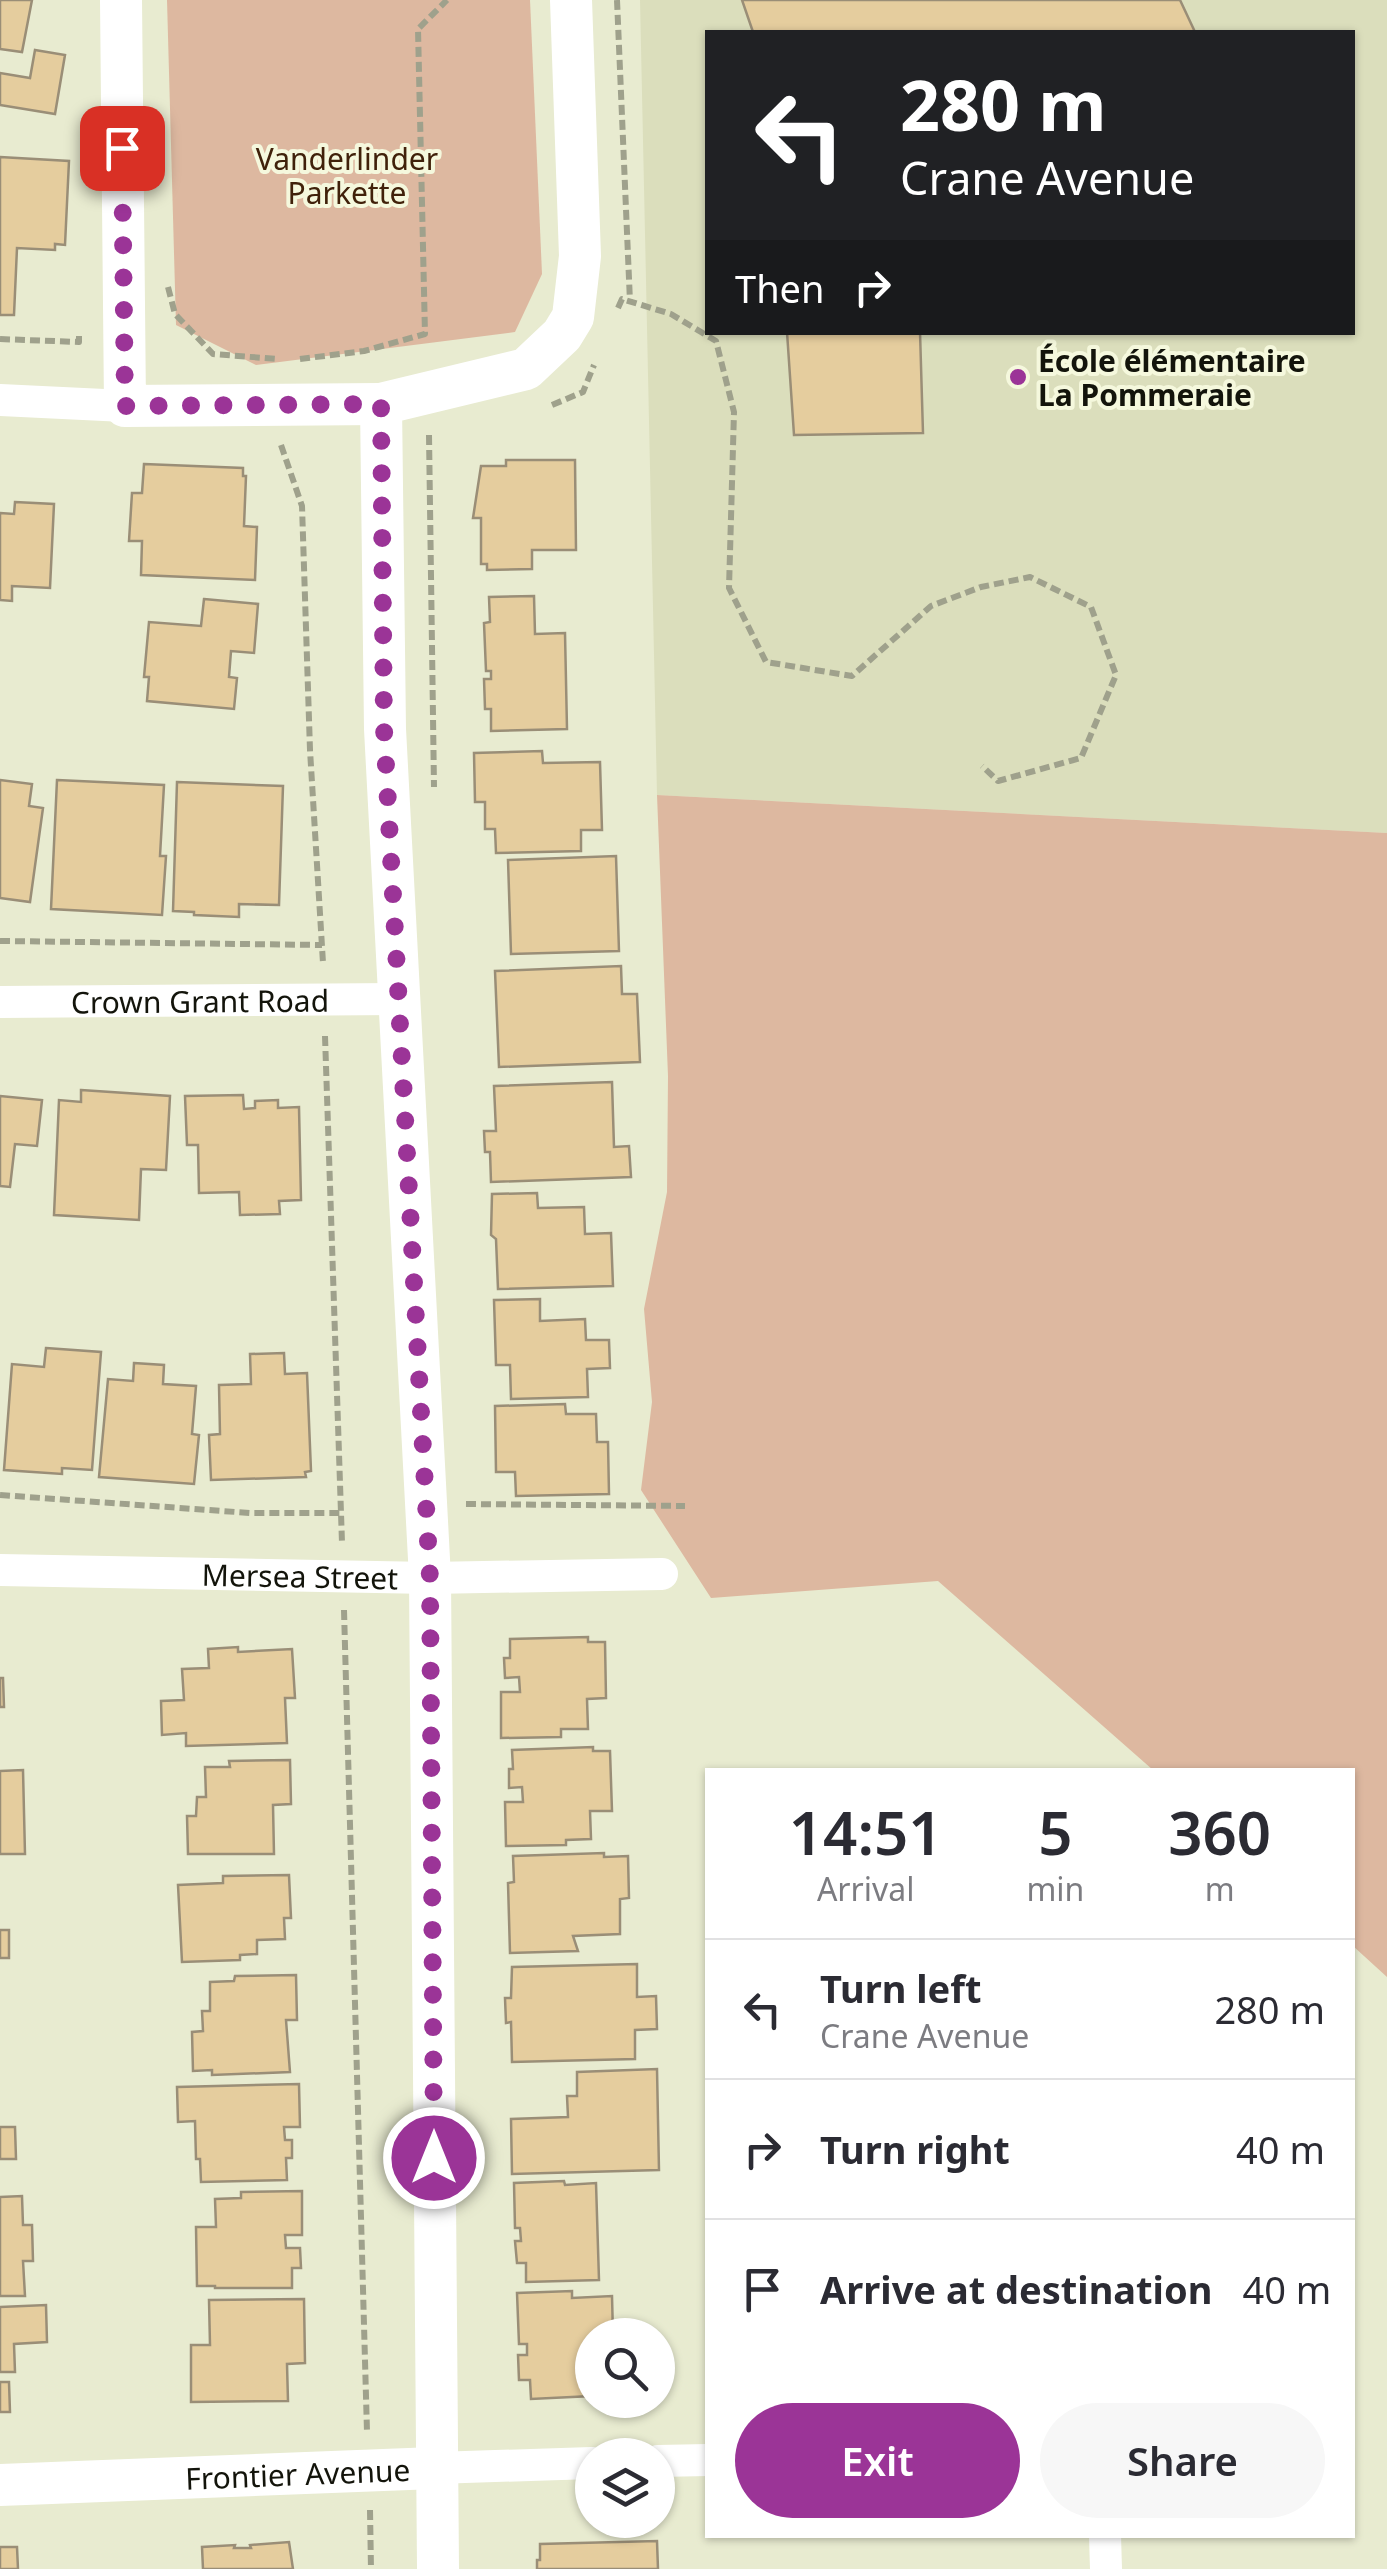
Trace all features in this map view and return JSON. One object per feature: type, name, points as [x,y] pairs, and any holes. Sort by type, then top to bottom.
[{"type":"street","points":[[120,0],[125,406]]},
{"type":"street","points":[[0,400],[125,406],[381,404],[526,370],[562,335],[573,317],[580,256],[571,0]]},
{"type":"street","points":[[381,404],[384,729],[430,1578],[438,2569]]},
{"type":"street","name":"Crown Grant Road","points":[[0,1002],[399,999]]},
{"type":"street","name":"Mersea Street","points":[[0,1570],[430,1578],[662,1574]]},
{"type":"street","points":[[675,2461],[705,2460]]},
{"type":"street","name":"Frontier Avenue","points":[[0,2485],[575,2464]]},
{"type":"street","points":[[1105,2538],[1106,2569]]},
{"type":"path","points":[[166,277],[175,314],[214,354],[294,360],[364,351],[425,334],[418,29],[447,0]]},
{"type":"path","points":[[618,0],[630,302]]},
{"type":"path","points":[[616,312],[622,299],[671,314],[705,334]]},
{"type":"path","points":[[0,338],[79,342],[79,323]]},
{"type":"path","points":[[706,335],[716,341],[734,412],[730,588],[766,662],[852,676],[931,606],[981,587],[1030,577],[1091,607],[1116,674],[1081,758],[998,781],[982,766]]},
{"type":"path","points":[[550,406],[583,392],[598,356]]},
{"type":"path","points":[[428,429],[434,787]]},
{"type":"path","points":[[279,438],[302,506],[310,750],[323,965]]},
{"type":"path","points":[[0,941],[322,945]]},
{"type":"path","points":[[324,1024],[342,1550]]},
{"type":"path","points":[[0,1495],[250,1513],[341,1513]]},
{"type":"path","points":[[466,1504],[684,1506]]},
{"type":"path","points":[[344,1605],[367,2434]]},
{"type":"path","points":[[369,2492],[371,2569]]},
{"type":"shaded area","name":"École élémentaire La Pommeraie","points":[[640,0],[1387,0],[1387,833],[657,795]]},
{"type":"green space","name":"Vanderlinder Parkette","points":[[167,0],[530,0],[542,274],[515,332],[256,365],[176,325]]},
{"type":"green space","points":[[657,795],[1387,833],[1387,1977],[1355,1948],[1355,1768],[1151,1768],[938,1581],[711,1598],[641,1490],[652,1402],[644,1309],[667,1192],[668,1076]]},
{"type":"building","points":[[0,0],[32,0],[22,52],[0,49]]},
{"type":"building","points":[[742,0],[1180,0],[1194,30],[752,30]]},
{"type":"building","points":[[35,50],[65,55],[55,114],[0,105],[0,73],[30,78]]},
{"type":"building","points":[[0,157],[69,161],[65,245],[55,244],[55,250],[17,248],[14,315],[0,315]]},
{"type":"building","points":[[787,335],[920,335],[923,433],[794,435]]},
{"type":"building","points":[[506,460],[575,460],[576,550],[532,550],[532,569],[487,570],[487,564],[481,564],[481,518],[473,518],[481,466],[506,466]]},
{"type":"building","points":[[144,464],[243,468],[244,526],[257,527],[255,580],[141,575],[142,541],[129,541],[132,493],[142,493]]},
{"type":"building","points":[[15,502],[54,504],[50,588],[12,586],[12,601],[0,600],[0,513],[14,514]]},
{"type":"building","points":[[534,596],[535,634],[565,633],[567,729],[491,731],[491,709],[485,709],[484,679],[491,679],[491,671],[486,671],[484,623],[490,622],[489,597]]},
{"type":"building","points":[[204,599],[258,604],[254,653],[231,651],[229,677],[237,678],[234,709],[147,701],[149,677],[144,677],[149,622],[201,626]]},
{"type":"building","points":[[542,751],[543,763],[600,762],[602,830],[581,830],[581,851],[496,853],[495,829],[485,829],[485,802],[475,802],[474,753]]},
{"type":"building","points":[[0,780],[32,784],[29,806],[43,808],[30,902],[0,898]]},
{"type":"building","points":[[57,780],[164,785],[160,856],[166,856],[162,915],[51,909]]},
{"type":"building","points":[[177,782],[283,786],[279,905],[239,904],[239,917],[173,911]]},
{"type":"building","points":[[616,856],[619,951],[511,954],[508,860]]},
{"type":"building","points":[[621,966],[622,994],[637,994],[640,1062],[499,1067],[495,971]]},
{"type":"building","points":[[612,1082],[614,1147],[629,1146],[631,1177],[491,1182],[490,1152],[485,1152],[484,1131],[496,1131],[494,1086]]},
{"type":"building","points":[[81,1090],[170,1096],[166,1170],[141,1169],[139,1220],[54,1215],[59,1100],[81,1102]]},
{"type":"building","points":[[243,1095],[244,1109],[255,1108],[255,1101],[278,1100],[278,1108],[299,1107],[301,1200],[279,1201],[280,1214],[240,1215],[239,1192],[199,1193],[198,1145],[187,1145],[185,1096]]},
{"type":"building","points":[[0,1096],[42,1100],[37,1146],[15,1144],[10,1187],[0,1186]]},
{"type":"building","points":[[537,1193],[538,1208],[584,1207],[585,1234],[611,1233],[613,1286],[498,1289],[496,1239],[491,1235],[492,1194]]},
{"type":"building","points":[[540,1299],[540,1321],[585,1319],[586,1340],[609,1340],[610,1368],[587,1369],[588,1397],[511,1399],[510,1365],[496,1365],[494,1300]]},
{"type":"building","points":[[46,1348],[101,1352],[92,1470],[62,1468],[62,1474],[4,1470],[12,1364],[44,1367]]},
{"type":"building","points":[[284,1353],[285,1374],[307,1373],[311,1471],[305,1472],[306,1477],[211,1480],[209,1435],[220,1434],[219,1385],[251,1384],[250,1354]]},
{"type":"building","points":[[134,1363],[164,1365],[163,1384],[196,1386],[192,1434],[199,1435],[194,1484],[99,1477],[108,1379],[133,1381]]},
{"type":"building","points":[[565,1404],[566,1414],[596,1414],[597,1442],[608,1442],[609,1494],[516,1496],[515,1472],[496,1472],[495,1406]]},
{"type":"building","points":[[588,1637],[588,1642],[605,1642],[606,1698],[587,1699],[588,1729],[561,1729],[561,1737],[501,1738],[501,1692],[520,1692],[519,1677],[505,1678],[504,1658],[510,1658],[510,1639]]},
{"type":"building","points":[[238,1647],[238,1652],[292,1649],[295,1698],[285,1698],[287,1743],[186,1746],[186,1733],[162,1735],[161,1701],[184,1700],[182,1669],[209,1668],[208,1649]]},
{"type":"building","points":[[3,1678],[4,1707],[0,1707]]},
{"type":"building","points":[[593,1747],[593,1751],[610,1751],[612,1811],[590,1811],[591,1839],[566,1840],[566,1845],[506,1846],[505,1802],[523,1802],[522,1787],[509,1788],[512,1750]]},
{"type":"building","points":[[290,1760],[291,1804],[273,1805],[274,1854],[188,1854],[187,1816],[196,1816],[197,1797],[206,1797],[205,1767],[230,1767],[229,1761]]},
{"type":"building","points":[[23,1770],[25,1854],[0,1854],[0,1771]]},
{"type":"building","points":[[604,1853],[604,1857],[628,1856],[629,1898],[620,1899],[620,1934],[573,1936],[578,1951],[510,1953],[508,1883],[514,1882],[513,1856]]},
{"type":"building","points":[[289,1875],[291,1918],[284,1918],[285,1939],[257,1940],[257,1954],[240,1955],[240,1960],[182,1962],[178,1885],[223,1883],[223,1876]]},
{"type":"building","points":[[0,1930],[9,1930],[9,1958],[0,1958]]},
{"type":"building","points":[[637,1964],[637,1997],[656,1996],[657,2029],[635,2030],[635,2059],[512,2062],[511,2022],[506,2023],[505,1998],[511,1998],[512,1967]]},
{"type":"building","points":[[296,1975],[297,2020],[286,2020],[290,2072],[212,2075],[212,2070],[193,2071],[192,2032],[203,2031],[202,2011],[210,2011],[210,1982],[234,1981],[235,1976]]},
{"type":"building","points":[[657,2069],[659,2170],[512,2174],[511,2119],[568,2117],[567,2096],[577,2096],[577,2072]]},
{"type":"building","points":[[299,2084],[300,2127],[284,2127],[285,2140],[292,2140],[292,2158],[286,2158],[287,2180],[201,2182],[195,2121],[178,2122],[177,2087]]},
{"type":"building","points":[[0,2127],[15,2127],[16,2159],[0,2159]]},
{"type":"building","points":[[564,2181],[565,2185],[596,2183],[599,2280],[526,2282],[526,2263],[517,2263],[515,2241],[521,2241],[520,2228],[515,2228],[514,2183]]},
{"type":"building","points":[[302,2191],[302,2235],[285,2235],[286,2248],[300,2248],[301,2268],[292,2268],[292,2288],[197,2286],[196,2227],[216,2227],[215,2199],[241,2198],[241,2192]]},
{"type":"building","points":[[22,2196],[23,2225],[32,2225],[33,2261],[23,2261],[25,2296],[0,2296],[0,2197]]},
{"type":"building","points":[[572,2291],[572,2298],[612,2296],[613,2318],[575,2318],[575,2397],[531,2399],[530,2380],[519,2380],[518,2355],[527,2355],[527,2344],[519,2344],[517,2293]]},
{"type":"building","points":[[304,2299],[305,2363],[287,2364],[288,2401],[191,2402],[191,2345],[210,2345],[209,2300]]},
{"type":"building","points":[[46,2305],[47,2342],[14,2344],[15,2372],[0,2372],[0,2307]]},
{"type":"building","points":[[0,2382],[9,2382],[10,2412],[0,2412]]},
{"type":"building","points":[[657,2541],[658,2569],[537,2569],[540,2544]]},
{"type":"building","points":[[289,2542],[293,2569],[203,2569],[202,2547],[251,2548],[250,2545]]},
{"type":"building","points":[[0,2547],[17,2547],[18,2569],[0,2569]]},
{"type":"place","name":"École élémentaire La Pommeraie","points":[[1018,377]]},
{"type":"route","points":[[122,148],[125,406],[381,404],[384,729],[430,1578],[434,2158]]}]
